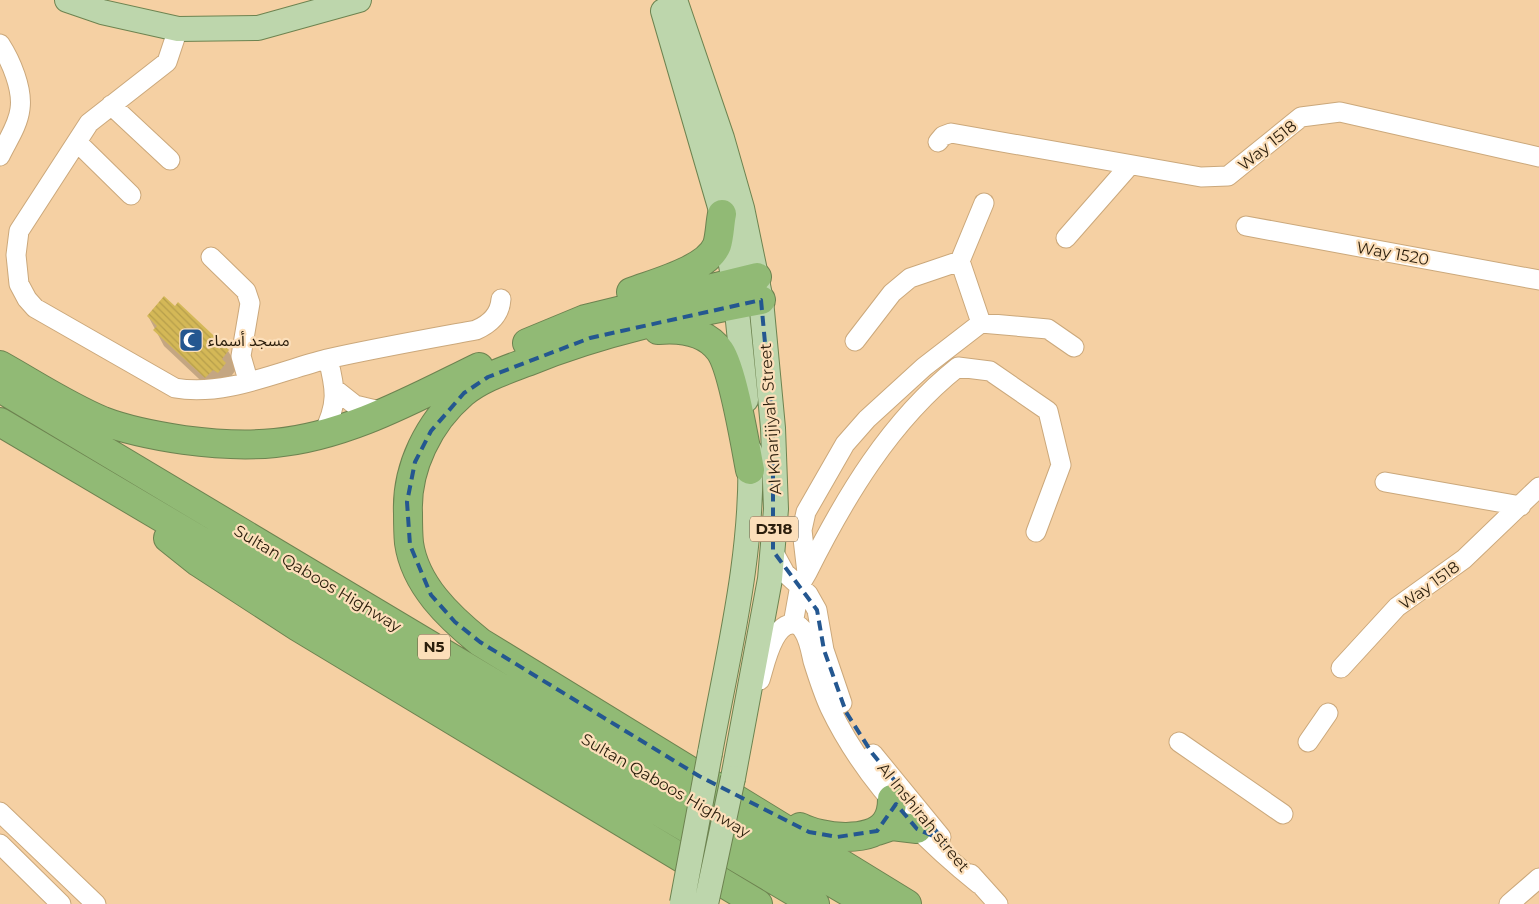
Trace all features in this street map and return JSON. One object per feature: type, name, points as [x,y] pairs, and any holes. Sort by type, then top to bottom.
[{"type":"highway","points":[[722,214],[716,246],[699,264],[622,296],[588,328],[488,377],[464,392],[445,412],[431,431],[415,462],[408,502],[410,544],[418,570],[431,594],[455,622],[480,642],[704,764],[907,904]]},
{"type":"highway","points":[[0,365],[103,421],[141,432],[207,443],[274,443],[322,434],[385,412],[549,333],[676,316],[747,291]]},
{"type":"highway","points":[[588,328],[675,328],[693,331],[711,342],[720,352],[728,370],[750,470]]},
{"type":"highway","points":[[0,348],[93,401],[178,439]]},
{"type":"highway","name":"Sultan Qaboos Highway","points":[[0,388],[569,728],[869,904]]},
{"type":"highway","name":"Sultan Qaboos Highway","points":[[0,422],[815,904]]},
{"type":"highway","points":[[94,479],[198,562],[281,616],[758,904]]},
{"type":"highway","points":[[704,764],[752,800],[809,832],[837,837],[857,836],[892,826],[904,826],[917,830]]},
{"type":"highway","points":[[877,831],[886,824],[891,814],[892,799]]},
{"type":"main road","points":[[67,0],[104,6],[178,29],[258,28],[359,0]]},
{"type":"main road","name":"Al Kharijiyah Street","points":[[660,0],[722,214],[747,291],[774,446],[776,509],[770,579],[733,778],[706,904]]},
{"type":"main road","name":"Al Kharijiyah Street","points":[[675,0],[742,208],[747,291],[750,470],[745,551],[704,764],[682,903]]},
{"type":"street","points":[[178,29],[167,62],[89,123],[19,231],[16,268],[19,284],[26,299],[35,308],[176,388],[196,392],[223,388],[328,359],[476,330],[497,315],[501,299]]},
{"type":"street","points":[[0,44],[7,54],[17,82],[20,108],[17,122],[0,156]]},
{"type":"street","points":[[112,105],[170,160]]},
{"type":"street","name":"Way 1518","points":[[938,142],[943,136],[951,133],[1201,177],[1228,176],[1301,117],[1340,112],[1539,156]]},
{"type":"street","points":[[77,142],[131,195]]},
{"type":"street","points":[[1066,238],[1130,164]]},
{"type":"street","points":[[981,323],[960,261],[984,203]]},
{"type":"street","name":"Way 1520","points":[[1246,226],[1539,280]]},
{"type":"street","points":[[211,257],[246,291],[250,303],[241,356],[248,380]]},
{"type":"street","points":[[855,341],[892,293],[910,278],[960,261]]},
{"type":"street","points":[[804,579],[802,530],[806,512],[845,444],[867,419],[924,367],[981,323],[1048,329],[1074,347]]},
{"type":"street","points":[[322,434],[331,416],[336,390],[328,359]]},
{"type":"street","points":[[739,746],[773,640],[785,626],[792,624],[804,579],[857,481],[906,417],[938,383],[958,367],[990,371],[1048,411],[1061,465],[1036,532]]},
{"type":"street","points":[[336,390],[355,405],[385,412]]},
{"type":"street","points":[[1386,482],[1521,506]]},
{"type":"street","name":"Way 1518","points":[[1342,668],[1397,607],[1464,559],[1521,506],[1539,486]]},
{"type":"street","name":"Al Inshirah street","points":[[773,551],[785,573],[804,579],[808,594],[816,610],[824,650],[834,685],[846,712],[872,753],[979,884],[998,904]]},
{"type":"street","name":"Al Inshirah street","points":[[792,624],[800,626],[806,634],[818,679],[844,732],[892,799],[917,830],[979,884]]},
{"type":"street","points":[[1308,742],[1328,713]]},
{"type":"street","points":[[1179,742],[1283,814]]},
{"type":"street","points":[[0,812],[96,904]]},
{"type":"street","points":[[917,830],[933,836],[955,854]]},
{"type":"street","points":[[0,844],[61,904]]},
{"type":"street","points":[[1509,904],[1539,878]]},
{"type":"highlighted area","points":[[761,300],[773,428],[773,551],[817,610],[824,650],[846,712],[872,753],[955,854],[933,836],[917,829],[896,804],[877,831],[837,837],[809,832],[699,776],[480,642],[455,622],[431,595],[410,545],[407,502],[415,462],[431,431],[464,393],[488,377],[590,338]]},
{"type":"building","name":"مسجد أسماء","points":[[164,296],[175,306],[178,302],[229,350],[222,359],[226,363],[218,373],[213,370],[205,378],[153,330],[157,326],[147,316]]},
{"type":"place","name":"مسجد أسماء","points":[[191,340]]}]
